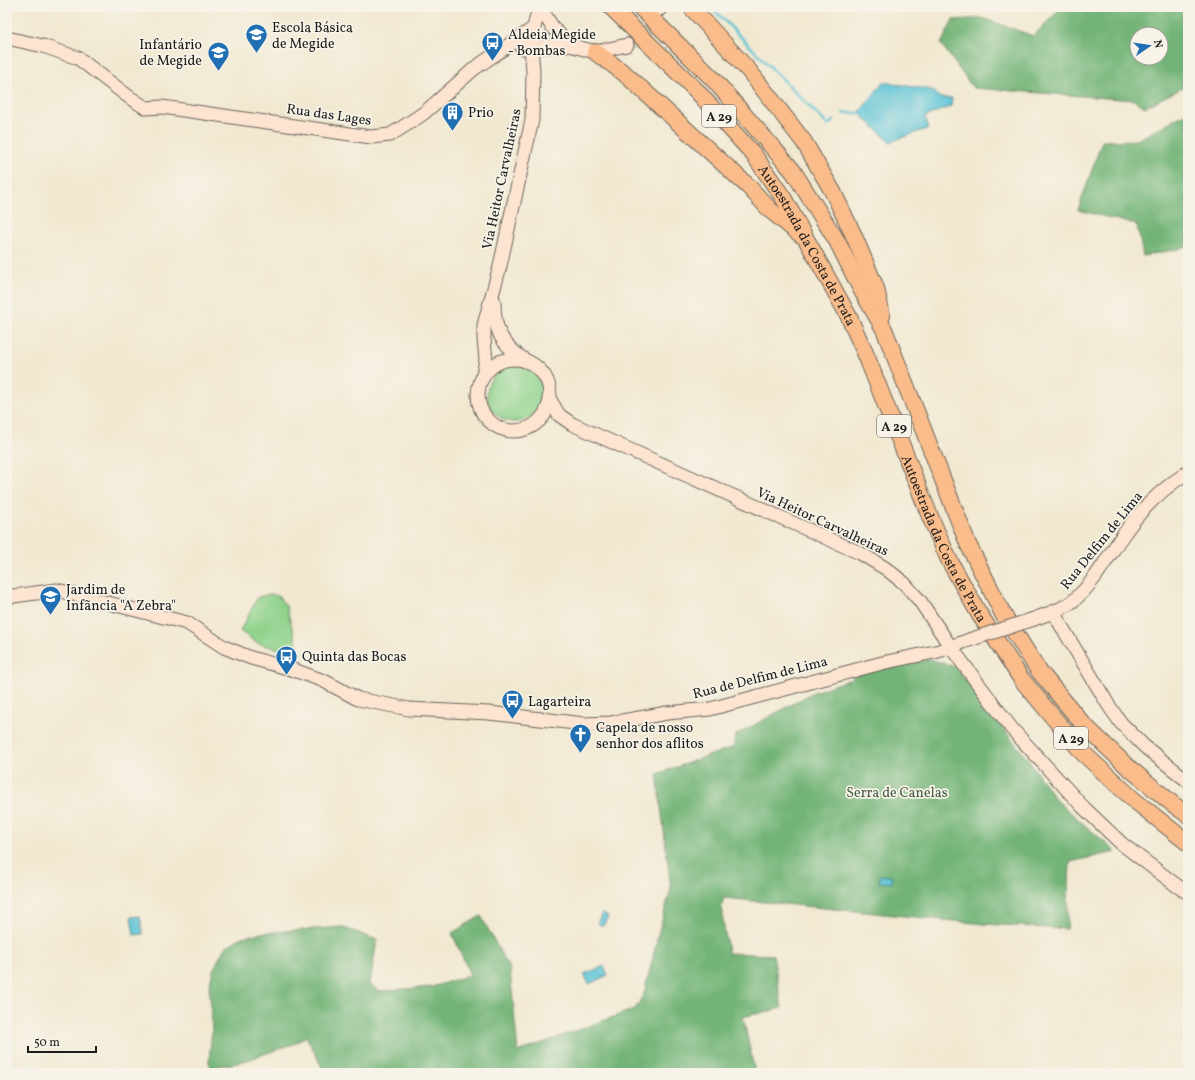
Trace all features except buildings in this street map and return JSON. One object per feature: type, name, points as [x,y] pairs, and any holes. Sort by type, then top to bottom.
[{"type":"highway","name":"Autoestrada da Costa de Prata","points":[[611,7],[697,91],[754,155],[784,199],[808,240],[848,315],[866,355],[926,507],[949,560],[978,612],[1022,680],[1084,753],[1134,800],[1188,843]]},
{"type":"highway","name":"Autoestrada da Costa de Prata","points":[[640,7],[714,80],[793,171],[837,242],[862,291],[884,329],[968,544],[1003,614],[1039,670],[1083,724],[1128,767],[1188,815]]},
{"type":"highway","points":[[691,7],[750,72],[804,142],[833,192],[871,275],[876,288],[884,329]]},
{"type":"highway","points":[[595,52],[624,73],[748,187],[770,210],[808,240]]},
{"type":"main road","points":[[531,48],[534,28],[540,7]]},
{"type":"main road","points":[[540,7],[553,28],[570,45]]},
{"type":"main road","name":"Rua das Lages","points":[[7,38],[44,46],[78,58],[129,97],[146,108],[162,107],[371,137],[390,135],[424,113],[475,68],[502,48],[518,40],[534,28]]},
{"type":"main road","points":[[502,48],[531,48],[570,45],[595,52],[627,45]]},
{"type":"main road","name":"Via Heitor Carvalheiras","points":[[533,71],[542,52],[552,46]]},
{"type":"main road","name":"Via Heitor Carvalheiras","points":[[531,48],[533,71],[532,120],[493,292],[484,325],[486,360],[482,379],[478,387],[478,397],[480,408],[486,419],[507,431],[519,431],[544,423],[557,421],[572,424],[860,553],[885,568],[904,583],[920,602],[950,646],[1012,729],[1083,807],[1122,844],[1188,893]]},
{"type":"main road","name":"Via Heitor Carvalheiras","points":[[493,292],[496,326],[504,343],[514,353],[539,370],[545,378],[549,388],[549,398],[559,414],[572,424]]},
{"type":"main road","points":[[482,379],[488,370],[498,363],[509,360],[520,360],[531,364]]},
{"type":"main road","points":[[530,427],[540,420],[546,410],[549,398]]},
{"type":"main road","name":"Rua Delfim de Lima","points":[[1034,619],[1053,612],[1072,602],[1086,588],[1128,527],[1142,510],[1173,482],[1188,472]]},
{"type":"main road","name":"Rua de Delfim de Lima","points":[[7,597],[57,590],[187,623],[224,647],[251,658],[291,669],[324,681],[358,699],[409,709],[489,713],[584,724],[611,723],[667,713],[710,709],[852,670],[939,651],[950,646],[1034,619]]},
{"type":"main road","points":[[1053,612],[1109,706],[1121,723],[1145,748],[1188,781]]},
{"type":"main road","name":"Via Heitor Carvalheiras","points":[[1083,807],[1104,822],[1157,866],[1188,888]]},
{"type":"green space","points":[[1062,7],[1188,7],[1188,85],[1145,107],[1134,100],[973,88],[941,44],[953,20],[983,18],[1033,36]]},
{"type":"green space","points":[[1188,112],[1188,247],[1143,256],[1137,225],[1078,210],[1102,141],[1137,140]]},
{"type":"green space","points":[[515,366],[526,368],[535,374],[541,383],[543,394],[541,405],[535,414],[526,420],[515,422],[504,420],[495,414],[489,405],[487,394],[489,383],[495,374],[504,368]]},
{"type":"green space","points":[[272,594],[279,597],[286,606],[300,655],[257,643],[240,631],[258,597]]},
{"type":"green space","name":"Serra de Canelas","points":[[930,659],[956,667],[1031,764],[1056,800],[1116,852],[1070,862],[1067,929],[984,924],[724,898],[721,907],[728,953],[773,955],[782,1008],[743,1017],[755,1073],[325,1073],[306,1036],[296,1043],[250,1059],[210,1068],[209,1062],[212,1030],[209,986],[214,968],[225,947],[242,937],[261,933],[342,927],[377,940],[370,984],[378,991],[432,987],[470,975],[452,933],[481,916],[510,970],[518,1052],[635,1009],[644,994],[671,889],[657,774],[733,747],[736,735],[814,692],[851,679],[856,674]]},
{"type":"water","points":[[883,82],[933,90],[940,98],[952,98],[951,106],[925,117],[929,128],[890,142],[859,113]]},
{"type":"water","points":[[880,875],[892,876],[892,883],[879,882]]},
{"type":"water","points":[[602,913],[608,917],[603,926],[597,923]]},
{"type":"water","points":[[140,916],[143,934],[134,935],[131,917]]},
{"type":"water","points":[[604,966],[608,975],[589,984],[584,974]]},
{"type":"waterway","points":[[711,7],[828,125],[834,120]]},
{"type":"waterway","points":[[843,113],[861,113]]},
{"type":"tunnel","points":[[627,45],[649,29],[658,12]]},
{"type":"place","name":"Escola Básica de Megide","points":[[257,54]]},
{"type":"place","name":"Aldeia Megide - Bombas","points":[[492,62]]},
{"type":"place","name":"Infantário de Megide","points":[[218,72]]},
{"type":"place","name":"Prio","points":[[452,132]]},
{"type":"place","name":"Jardim de Infãncia \"A Zebra\"","points":[[51,616]]},
{"type":"place","name":"Quinta das Bocas","points":[[287,676]]},
{"type":"place","name":"Lagarteira","points":[[512,720]]},
{"type":"place","name":"Capela de nosso senhor dos aflitos","points":[[581,754]]}]
